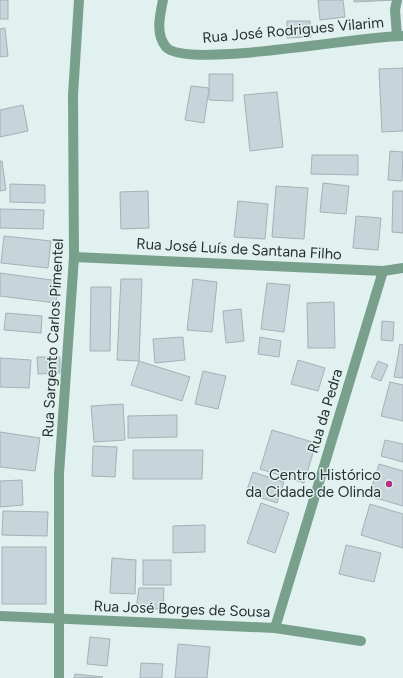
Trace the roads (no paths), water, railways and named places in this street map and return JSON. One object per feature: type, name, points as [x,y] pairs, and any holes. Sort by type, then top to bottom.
[{"type":"street","name":"Rua Sargento Carlos Pimentel","points":[[59,678],[58,619],[60,474],[74,257],[73,95],[79,0]]},
{"type":"street","name":"Rua José Rodrigues Vilarim","points":[[163,0],[159,23],[160,37],[166,47],[174,53],[202,55],[277,50],[400,36]]},
{"type":"street","points":[[397,0],[395,10],[400,36]]},
{"type":"street","name":"Rua José Luís de Santana Filho","points":[[74,257],[383,271],[403,268]]},
{"type":"street","name":"Rua da Pedra","points":[[275,628],[383,271]]},
{"type":"street","name":"Rua José Borges de Sousa","points":[[0,616],[275,628],[361,641]]},
{"type":"place","name":"Centro Histórico da Cidade de Olinda","points":[[389,484]]}]
